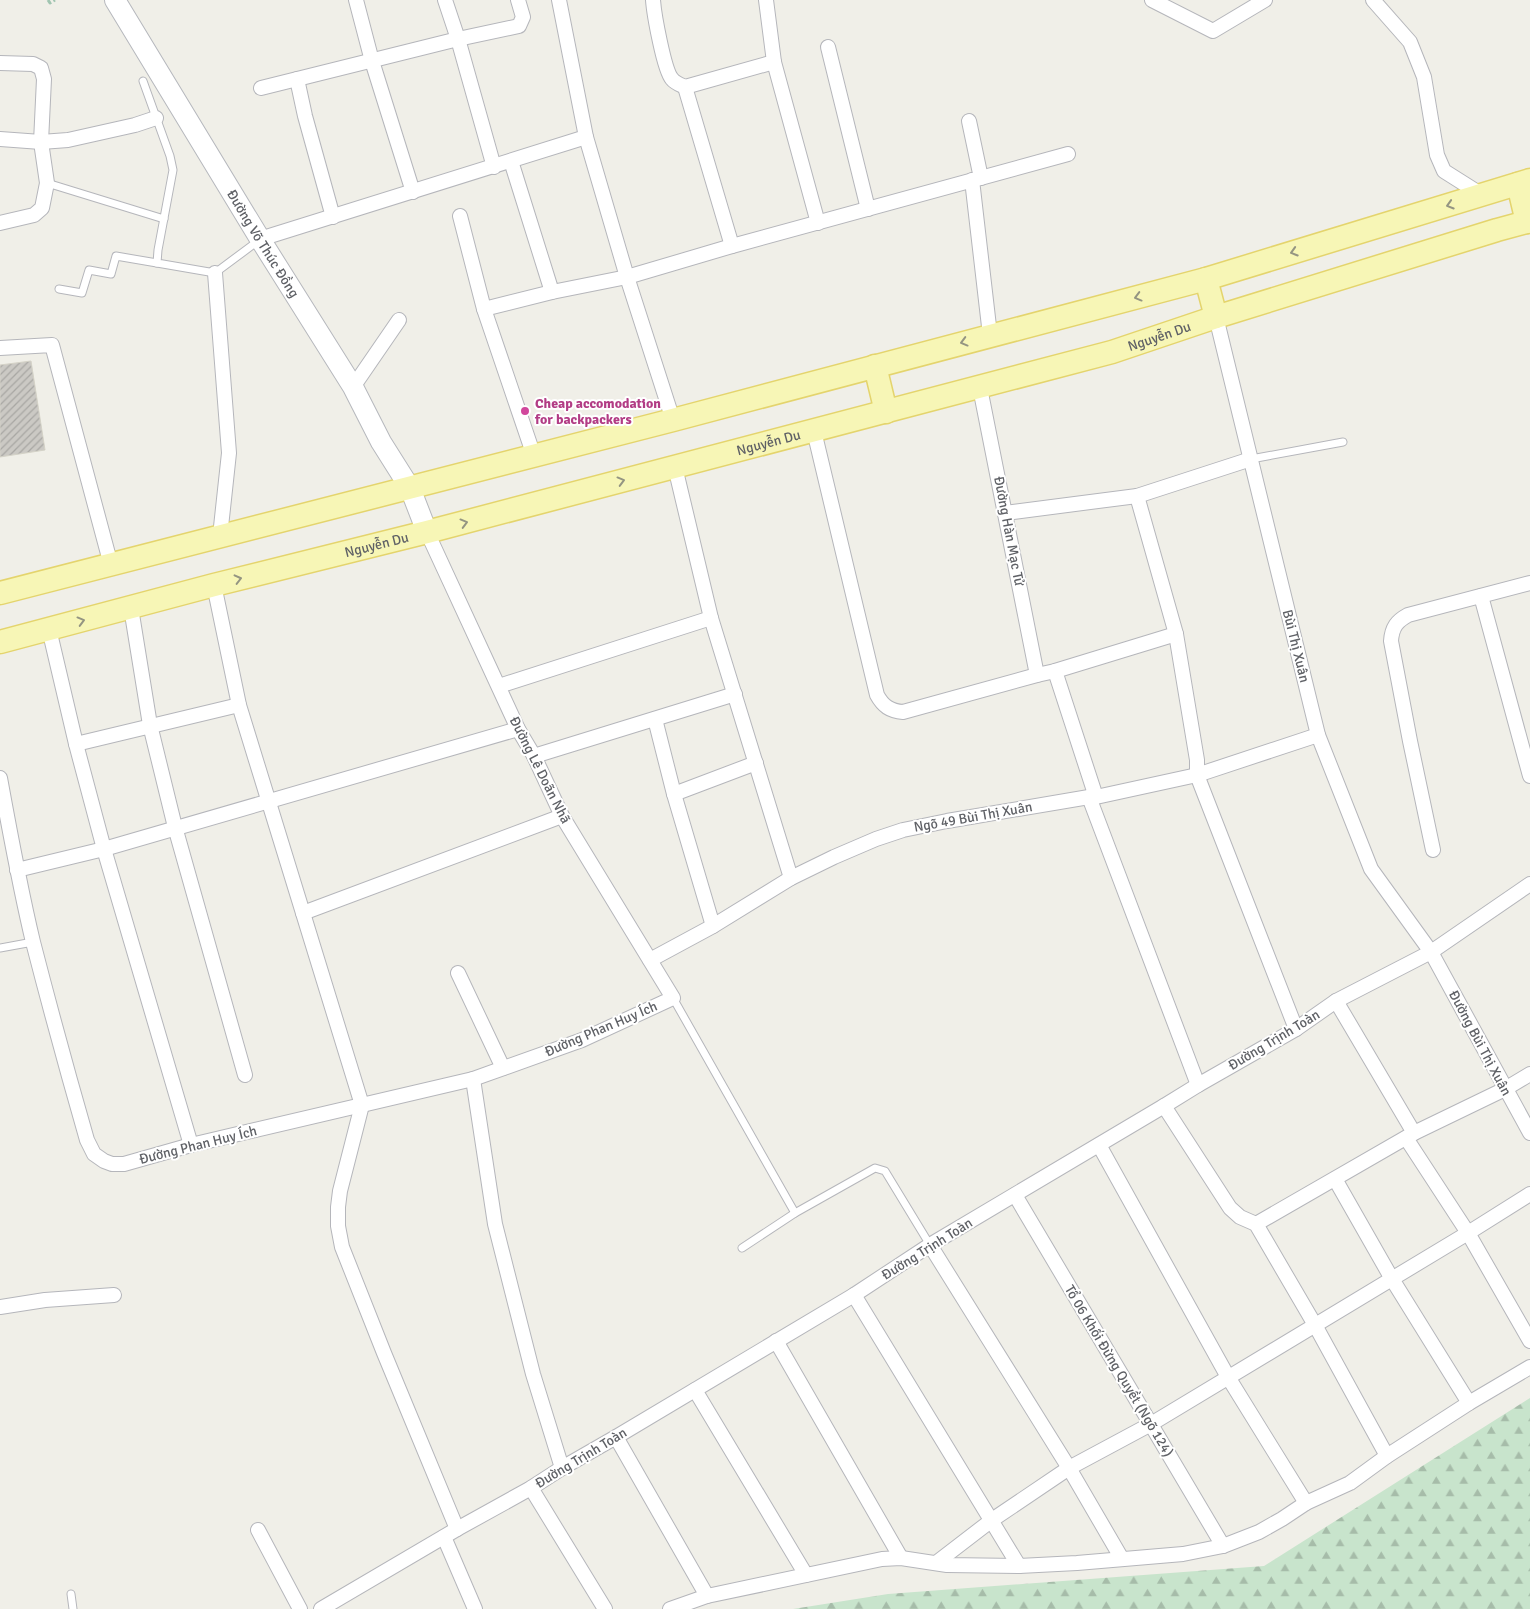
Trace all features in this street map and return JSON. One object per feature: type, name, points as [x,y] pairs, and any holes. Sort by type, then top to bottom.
[{"type":"main road","points":[[0,594],[673,420],[1206,279],[1524,182],[1529,227]]},
{"type":"main road","name":"Nguyễn Du","points":[[0,642],[980,388],[1112,352],[1216,317],[1497,230],[1529,227]]},
{"type":"main road","points":[[1206,279],[1216,317]]},
{"type":"main road","points":[[876,366],[886,412]]},
{"type":"street","name":"Đường Võ Thúc Đồng","points":[[115,0],[352,387],[381,442],[410,488],[427,532]]},
{"type":"street","points":[[356,0],[372,61],[413,192]]},
{"type":"street","points":[[445,0],[494,167]]},
{"type":"street","points":[[261,88],[458,39],[519,26],[523,17],[518,0]]},
{"type":"street","points":[[560,0],[586,138],[627,277],[673,420]]},
{"type":"street","points":[[653,0],[662,49],[670,76],[674,81],[685,87],[774,62]]},
{"type":"street","points":[[766,0],[774,62],[818,222]]},
{"type":"street","points":[[1152,0],[1213,31],[1265,0]]},
{"type":"street","points":[[1373,0],[1410,42],[1424,77],[1437,155],[1444,171],[1482,195]]},
{"type":"street","points":[[828,48],[868,209]]},
{"type":"street","points":[[0,63],[33,64],[41,68],[44,78],[40,142],[47,183],[42,208],[34,215],[0,223]]},
{"type":"street","points":[[298,79],[305,116],[333,217]]},
{"type":"street","points":[[685,87],[732,246]]},
{"type":"street","points":[[0,139],[40,142],[68,140],[135,125],[156,118]]},
{"type":"street","points":[[969,121],[977,179],[990,335]]},
{"type":"street","points":[[260,239],[586,138]]},
{"type":"street","points":[[484,309],[552,292],[627,277],[818,222],[1068,154]]},
{"type":"street","points":[[511,161],[552,292]]},
{"type":"street","points":[[460,216],[484,309],[534,456]]},
{"type":"street","points":[[215,273],[229,453],[220,536]]},
{"type":"street","name":"Bùi Thị Xuân","points":[[1216,317],[1318,735],[1371,868],[1431,952]]},
{"type":"street","points":[[352,387],[399,320]]},
{"type":"street","points":[[0,348],[52,345],[111,565]]},
{"type":"street","name":"Đường Hàn Mạc Tử","points":[[980,388],[1037,675]]},
{"type":"street","points":[[814,431],[877,695],[887,708],[895,712],[903,712],[1055,671],[1176,634]]},
{"type":"street","points":[[1005,512],[1137,496],[1251,459]]},
{"type":"street","points":[[675,467],[711,618],[791,878]]},
{"type":"street","points":[[1137,496],[1176,634],[1197,760],[1197,775],[1296,1029]]},
{"type":"street","name":"Đường Lê Doãn Nhã","points":[[427,532],[518,729],[534,756],[562,816],[673,998]]},
{"type":"street","points":[[1433,850],[1410,741],[1391,634],[1399,620],[1408,615],[1530,583]]},
{"type":"street","points":[[214,585],[240,705],[362,1105],[340,1191],[338,1226],[342,1247],[457,1529]]},
{"type":"street","points":[[1481,596],[1530,776]]},
{"type":"street","points":[[131,608],[150,726],[245,1075]]},
{"type":"street","points":[[499,686],[711,618]]},
{"type":"street","points":[[49,629],[76,744],[104,849],[191,1145]]},
{"type":"street","points":[[1055,671],[1092,797],[1198,1085]]},
{"type":"street","points":[[534,756],[735,694]]},
{"type":"street","points":[[76,744],[240,705]]},
{"type":"street","points":[[655,718],[674,794],[713,926]]},
{"type":"street","points":[[17,870],[104,849],[518,729]]},
{"type":"street","name":"Ngõ 49 Bùi Thị Xuân","points":[[650,960],[713,926],[791,878],[876,839],[903,830],[947,820],[1092,797],[1197,775],[1318,735]]},
{"type":"street","points":[[674,794],[756,764]]},
{"type":"street","name":"Đường Phan Huy Ích","points":[[0,778],[33,942],[70,1083],[87,1140],[94,1154],[104,1161],[118,1164],[473,1079],[582,1040],[673,998]]},
{"type":"street","points":[[303,913],[562,816]]},
{"type":"street","name":"Đường Trịnh Toàn","points":[[321,1609],[457,1529],[532,1488],[562,1468],[854,1295],[930,1245],[1198,1085],[1296,1029],[1336,1001],[1431,952],[1530,884]]},
{"type":"street","name":"Đường Bùi Thị Xuân","points":[[1431,952],[1530,1133]]},
{"type":"street","points":[[458,973],[503,1068]]},
{"type":"street","points":[[1336,1001],[1410,1136],[1530,1341]]},
{"type":"street","points":[[1256,1224],[1410,1136],[1505,1089],[1530,1074]]},
{"type":"street","points":[[473,1079],[495,1224],[533,1374],[562,1468]]},
{"type":"street","points":[[1164,1106],[1230,1208],[1240,1217],[1256,1224],[1315,1325],[1387,1456]]},
{"type":"street","points":[[1099,1145],[1228,1377],[1306,1503]]},
{"type":"street","points":[[1335,1179],[1392,1279],[1469,1403]]},
{"type":"street","points":[[936,1563],[992,1520],[1069,1468],[1150,1424],[1530,1194]]},
{"type":"street","name":"Tổ 06 Khối Đừng Quyềt (Ngõ 124)","points":[[1015,1195],[1223,1546]]},
{"type":"street","points":[[930,1245],[1069,1468],[1122,1559]]},
{"type":"street","points":[[0,1307],[45,1300],[114,1295]]},
{"type":"street","points":[[854,1295],[1019,1566]]},
{"type":"street","points":[[776,1340],[901,1558]]},
{"type":"street","points":[[670,1609],[707,1596],[882,1559],[901,1558],[947,1565],[1019,1566],[1183,1554],[1223,1546],[1260,1532],[1306,1503],[1350,1482],[1469,1403],[1530,1367]]},
{"type":"street","points":[[695,1390],[806,1575]]},
{"type":"street","points":[[616,1437],[707,1596]]},
{"type":"street","points":[[532,1488],[605,1609]]},
{"type":"street","points":[[258,1530],[300,1609]]},
{"type":"street","points":[[444,1537],[476,1609]]},
{"type":"lane","points":[[143,81],[170,156],[173,170],[157,263]]},
{"type":"lane","points":[[47,183],[164,219]]},
{"type":"lane","points":[[59,289],[82,293],[89,270],[111,274],[116,256],[215,273],[260,239]]},
{"type":"lane","points":[[1251,459],[1343,442]]},
{"type":"lane","points":[[0,948],[33,942]]},
{"type":"lane","points":[[673,998],[795,1213]]},
{"type":"lane","points":[[742,1248],[795,1213],[872,1169],[880,1168],[885,1171],[930,1245]]},
{"type":"lane","points":[[71,1594],[73,1609]]},
{"type":"path","points":[[48,0],[50,3],[55,0]]},
{"type":"green space","points":[[1530,1398],[1530,1609],[793,1609],[888,1594],[1264,1566]]},
{"type":"building","points":[[31,361],[45,450],[0,457],[0,365]]},
{"type":"place","name":"Cheap accomodation for backpackers","points":[[525,411]]}]
